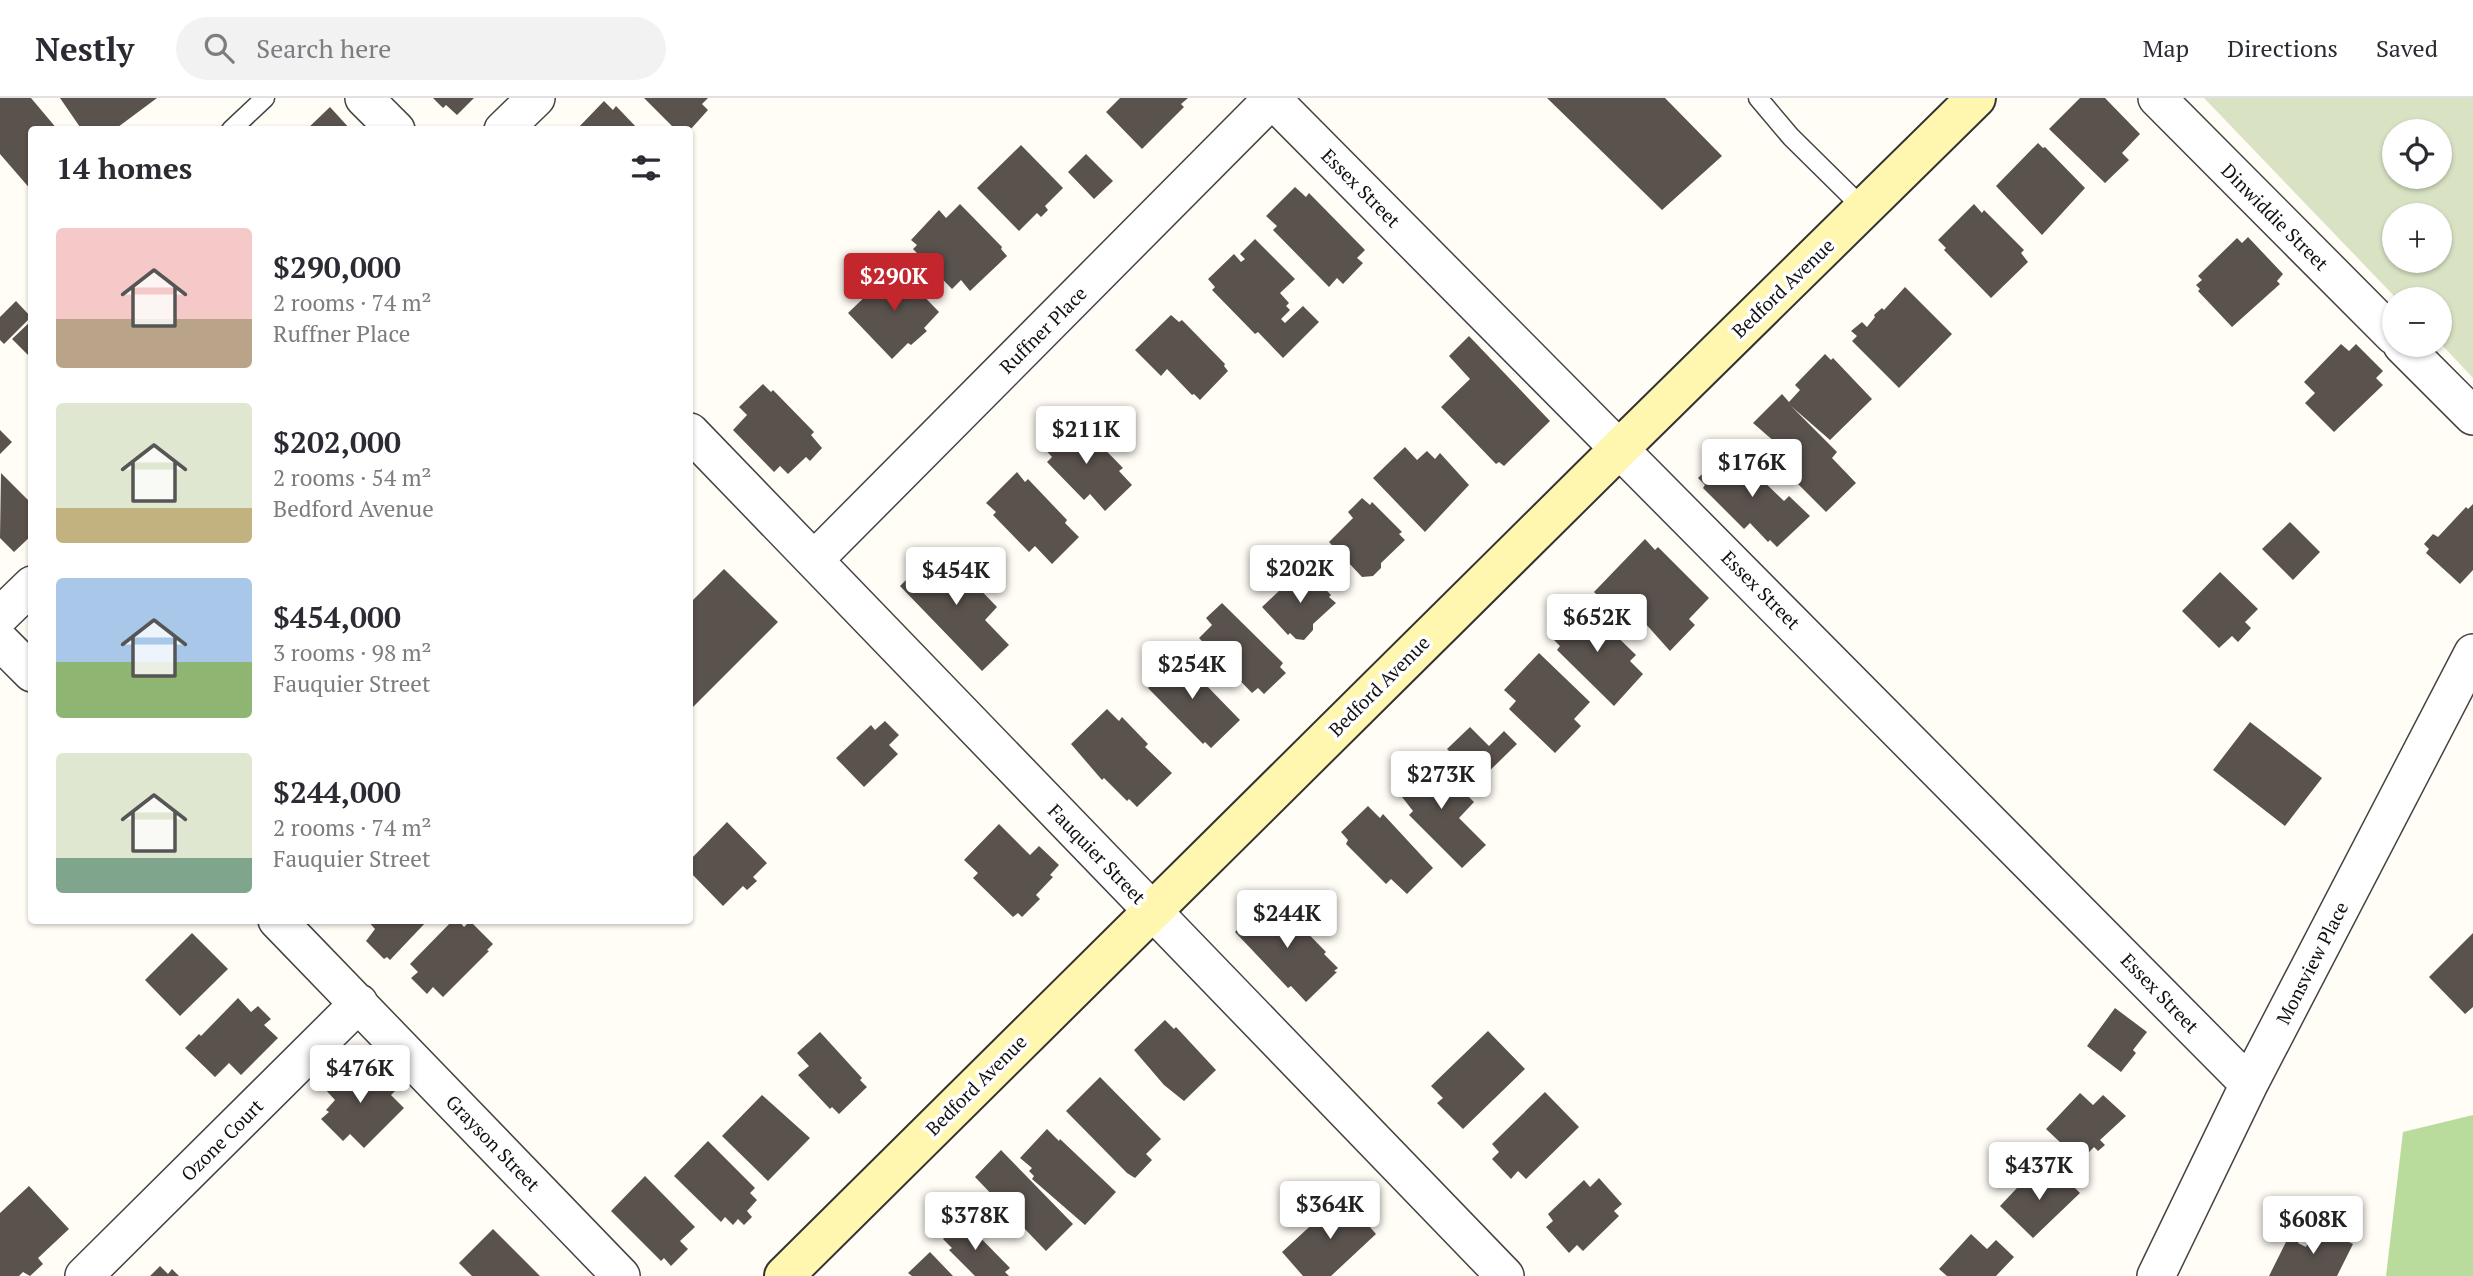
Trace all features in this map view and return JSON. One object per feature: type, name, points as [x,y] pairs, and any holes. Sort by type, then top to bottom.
[{"type":"street","points":[[364,98],[392,126]]},
{"type":"street","points":[[507,126],[536,98]]},
{"type":"street","name":"Bedford Avenue","points":[[783,1276],[1976,98]]},
{"type":"street","name":"Dinwiddie Street","points":[[2157,98],[2382,325]]},
{"type":"street","name":"Essex Street","points":[[1272,99],[2249,1084]]},
{"type":"street","name":"Ruffner Place","points":[[814,561],[1272,99]]},
{"type":"street","points":[[2414,357],[2473,416]]},
{"type":"street","name":"Fauquier Street","points":[[693,435],[1505,1276]]},
{"type":"street","points":[[0,616],[28,590]]},
{"type":"street","points":[[0,641],[28,669]]},
{"type":"street","name":"Monsview Place","points":[[2156,1276],[2249,1084],[2473,653]]},
{"type":"street","name":"Grayson Street","points":[[281,924],[621,1276]]},
{"type":"street","name":"Ozone Court","points":[[84,1276],[359,1003]]},
{"type":"lane","points":[[235,126],[265,98]]},
{"type":"lane","points":[[1758,98],[1791,137],[1864,209]]},
{"type":"green space","points":[[2204,98],[2473,98],[2473,378],[2452,356],[2452,287],[2385,287]]},
{"type":"green space","points":[[2473,1115],[2473,1276],[2386,1276],[2403,1132]]},
{"type":"building","points":[[0,98],[31,98],[55,126],[28,126],[28,186],[0,154]]},
{"type":"building","points":[[60,98],[157,98],[119,126],[79,126]]},
{"type":"building","points":[[433,98],[474,98],[457,115],[446,105],[443,108]]},
{"type":"building","points":[[644,98],[708,98],[702,104],[708,110],[693,127],[672,126]]},
{"type":"building","points":[[1120,98],[1188,98],[1181,104],[1184,107],[1142,149],[1106,112]]},
{"type":"building","points":[[1547,98],[1665,98],[1722,156],[1662,210]]},
{"type":"building","points":[[2080,98],[2105,98],[2140,134],[2122,153],[2129,160],[2105,183],[2049,129]]},
{"type":"building","points":[[604,101],[613,110],[616,106],[635,126],[580,126]]},
{"type":"building","points":[[330,107],[347,126],[310,126]]},
{"type":"building","points":[[2038,143],[2085,188],[2042,235],[1996,186]]},
{"type":"building","points":[[1021,145],[1063,188],[1045,206],[1048,210],[1041,217],[1037,213],[1019,231],[977,188]]},
{"type":"building","points":[[1086,154],[1113,181],[1094,199],[1068,172]]},
{"type":"building","points":[[1295,187],[1306,197],[1309,193],[1365,250],[1357,258],[1363,263],[1343,284],[1337,278],[1329,287],[1273,230],[1277,226],[1266,216]]},
{"type":"building","points":[[960,204],[1002,247],[1007,256],[970,291],[961,280],[952,289],[913,249],[917,245],[911,240],[939,210],[946,218]]},
{"type":"building","points":[[1974,204],[1982,213],[1984,210],[2024,250],[2021,253],[2028,262],[1991,298],[1944,250],[1946,248],[1938,240]]},
{"type":"building","points":[[2248,237],[2283,274],[2277,281],[2280,284],[2232,327],[2198,291],[2200,289],[2196,285],[2202,280],[2198,276],[2237,238],[2242,243]]},
{"type":"building","points":[[1255,239],[1295,279],[1280,293],[1289,303],[1286,306],[1290,310],[1281,319],[1285,323],[1303,306],[1319,322],[1283,358],[1212,290],[1215,287],[1208,279],[1234,254],[1241,262],[1245,259],[1240,254]]},
{"type":"building","points":[[896,267],[939,312],[924,328],[927,331],[911,345],[908,343],[892,359],[848,313]]},
{"type":"building","points":[[1905,287],[1952,334],[1899,388],[1852,341],[1857,336],[1851,331],[1862,322],[1867,327],[1874,315],[1882,308],[1884,310]]},
{"type":"building","points":[[16,301],[28,314],[28,320],[4,344],[0,340],[0,317]]},
{"type":"building","points":[[1171,315],[1179,322],[1182,320],[1225,364],[1228,371],[1200,400],[1167,369],[1161,376],[1135,350]]},
{"type":"building","points":[[28,324],[28,355],[12,339]]},
{"type":"building","points":[[1469,336],[1550,421],[1504,466],[1499,462],[1496,464],[1441,407],[1470,379],[1449,356]]},
{"type":"building","points":[[2341,344],[2349,351],[2356,344],[2383,371],[2376,378],[2383,385],[2334,432],[2305,403],[2315,393],[2304,382]]},
{"type":"building","points":[[1825,354],[1831,360],[1833,358],[1872,399],[1830,440],[1791,406],[1837,452],[1832,458],[1856,483],[1826,512],[1773,459],[1783,449],[1753,423],[1782,394],[1789,402],[1800,390],[1795,385]]},
{"type":"building","points":[[763,384],[771,392],[773,390],[814,432],[811,435],[822,448],[810,461],[806,457],[788,474],[780,466],[774,472],[733,430],[747,415],[739,407]]},
{"type":"building","points":[[1070,420],[1079,430],[1082,426],[1123,468],[1119,471],[1132,485],[1105,511],[1090,494],[1084,500],[1047,462],[1052,457],[1043,447]]},
{"type":"building","points":[[0,430],[12,442],[0,454]]},
{"type":"building","points":[[1405,447],[1417,460],[1427,451],[1435,459],[1440,453],[1469,485],[1425,532],[1373,478]]},
{"type":"building","points":[[1729,448],[1784,501],[1789,496],[1810,516],[1777,547],[1770,540],[1768,542],[1750,523],[1744,529],[1703,488],[1705,485],[1698,478]]},
{"type":"building","points":[[1017,472],[1025,482],[1028,479],[1067,520],[1065,523],[1079,537],[1052,564],[1035,546],[1029,552],[993,515],[996,512],[986,503]]},
{"type":"building","points":[[1,473],[28,500],[28,539],[14,552],[0,538]]},
{"type":"building","points":[[1362,498],[1370,505],[1372,502],[1402,532],[1399,534],[1405,540],[1381,563],[1381,568],[1373,576],[1362,577],[1329,542],[1353,518],[1348,512]]},
{"type":"building","points":[[2473,504],[2473,570],[2460,584],[2426,553],[2429,549],[2424,544],[2433,534],[2438,537],[2466,507],[2468,509]]},
{"type":"building","points":[[2290,522],[2320,552],[2293,580],[2262,549]]},
{"type":"building","points":[[1645,539],[1655,550],[1658,547],[1709,598],[1689,619],[1695,625],[1670,651],[1644,622],[1635,632],[1594,592]]},
{"type":"building","points":[[939,547],[997,607],[985,620],[1009,645],[982,671],[900,586]]},
{"type":"building","points":[[1304,567],[1336,603],[1313,624],[1313,630],[1304,640],[1296,639],[1290,633],[1288,635],[1262,607]]},
{"type":"building","points":[[724,569],[778,622],[693,707],[693,600]]},
{"type":"building","points":[[2220,572],[2258,609],[2245,622],[2251,628],[2238,642],[2232,636],[2219,648],[2182,611]]},
{"type":"building","points":[[1222,603],[1283,663],[1280,667],[1286,673],[1264,694],[1258,688],[1252,693],[1199,638],[1212,625],[1206,618]]},
{"type":"building","points":[[1578,606],[1588,615],[1592,612],[1636,655],[1630,661],[1643,674],[1614,706],[1557,650],[1560,646],[1550,636]]},
{"type":"building","points":[[1172,650],[1240,720],[1211,748],[1205,742],[1203,744],[1148,688],[1159,676],[1152,669]]},
{"type":"building","points":[[1539,653],[1590,702],[1574,719],[1581,726],[1555,753],[1509,709],[1516,701],[1504,690]]},
{"type":"building","points":[[1107,709],[1119,721],[1122,717],[1148,744],[1145,747],[1172,773],[1137,807],[1104,778],[1102,780],[1071,744]]},
{"type":"building","points":[[885,721],[899,735],[889,745],[898,754],[864,787],[836,758],[871,725],[875,730]]},
{"type":"building","points":[[2250,722],[2322,778],[2285,826],[2213,770]]},
{"type":"building","points":[[1470,727],[1489,746],[1504,731],[1517,744],[1479,781],[1447,749]]},
{"type":"building","points":[[1423,759],[1430,767],[1435,763],[1474,802],[1459,818],[1486,845],[1462,868],[1409,815],[1413,811],[1395,788]]},
{"type":"building","points":[[1368,806],[1380,818],[1383,814],[1433,868],[1407,894],[1391,879],[1386,884],[1346,844],[1348,840],[1341,832]]},
{"type":"building","points":[[727,822],[767,863],[753,877],[757,881],[747,890],[743,886],[723,906],[693,875],[693,857]]},
{"type":"building","points":[[999,824],[1030,855],[1039,846],[1059,865],[1050,875],[1053,877],[1036,895],[1040,899],[1022,917],[1018,913],[1013,917],[973,878],[978,873],[964,860]]},
{"type":"building","points":[[1270,898],[1326,952],[1324,954],[1338,968],[1306,1002],[1291,986],[1288,988],[1235,932]]},
{"type":"building","points":[[371,924],[424,924],[390,960],[387,957],[384,959],[366,941],[375,929]]},
{"type":"building","points":[[449,924],[461,924],[464,927],[473,924],[493,944],[443,997],[433,987],[427,994],[411,978],[418,972],[410,964]]},
{"type":"building","points":[[192,933],[228,969],[180,1016],[145,980]]},
{"type":"building","points":[[2473,933],[2473,1007],[2465,1014],[2429,977]]},
{"type":"building","points":[[238,998],[251,1012],[258,1006],[271,1019],[264,1025],[278,1038],[241,1075],[229,1063],[215,1077],[185,1048],[199,1034],[201,1036]]},
{"type":"building","points":[[2115,1008],[2147,1032],[2133,1050],[2136,1053],[2121,1072],[2087,1046]]},
{"type":"building","points":[[1165,1020],[1174,1029],[1176,1027],[1216,1070],[1184,1101],[1164,1085],[1134,1050]]},
{"type":"building","points":[[1488,1031],[1525,1069],[1463,1129],[1437,1103],[1443,1098],[1431,1086]]},
{"type":"building","points":[[820,1032],[867,1087],[839,1114],[832,1107],[830,1109],[798,1075],[809,1066],[797,1053]]},
{"type":"building","points":[[353,1059],[379,1082],[383,1077],[396,1090],[391,1095],[404,1108],[364,1148],[350,1134],[343,1141],[321,1119],[329,1112],[326,1110],[335,1100],[324,1088]]},
{"type":"building","points":[[1100,1077],[1161,1139],[1146,1154],[1152,1160],[1135,1178],[1066,1111]]},
{"type":"building","points":[[1545,1092],[1579,1127],[1526,1179],[1518,1171],[1511,1179],[1492,1159],[1499,1152],[1492,1144]]},
{"type":"building","points":[[2080,1093],[2093,1105],[2103,1095],[2126,1116],[2100,1140],[2105,1145],[2098,1151],[2094,1147],[2080,1161],[2046,1129]]},
{"type":"building","points":[[762,1095],[810,1138],[768,1181],[722,1136]]},
{"type":"building","points":[[1047,1129],[1116,1192],[1085,1225],[1032,1179],[1034,1176],[1029,1171],[1032,1168],[1020,1158]]},
{"type":"building","points":[[708,1141],[755,1188],[750,1193],[757,1200],[747,1211],[752,1217],[744,1225],[738,1219],[733,1225],[725,1217],[721,1222],[674,1176]]},
{"type":"building","points":[[1001,1150],[1073,1224],[1046,1251],[975,1177]]},
{"type":"building","points":[[2033,1171],[2046,1183],[2058,1171],[2080,1193],[2033,1238],[2000,1206]]},
{"type":"building","points":[[645,1176],[695,1227],[680,1241],[688,1249],[671,1266],[664,1258],[661,1261],[611,1211]]},
{"type":"building","points":[[1599,1178],[1622,1204],[1614,1211],[1619,1216],[1583,1251],[1577,1245],[1569,1253],[1546,1227],[1553,1221],[1548,1214],[1584,1180],[1590,1187]]},
{"type":"building","points":[[29,1186],[69,1229],[38,1258],[43,1264],[30,1276],[23,1272],[19,1276],[0,1276],[0,1213]]},
{"type":"building","points":[[1343,1196],[1376,1234],[1331,1276],[1303,1276],[1282,1252]]},
{"type":"building","points":[[963,1220],[1010,1268],[1005,1272],[1009,1276],[975,1276],[949,1250],[952,1248],[943,1239]]},
{"type":"building","points":[[2316,1226],[2353,1244],[2337,1276],[2269,1276],[2290,1234],[2301,1239],[2298,1243],[2306,1247]]},
{"type":"building","points":[[493,1229],[540,1276],[472,1276],[459,1263]]},
{"type":"building","points":[[1971,1234],[1987,1249],[1996,1240],[2014,1257],[1996,1276],[1947,1276],[1939,1269]]},
{"type":"building","points":[[930,1252],[953,1276],[912,1276],[908,1273]]},
{"type":"building","points":[[160,1266],[168,1274],[172,1269],[179,1276],[150,1276]]}]
